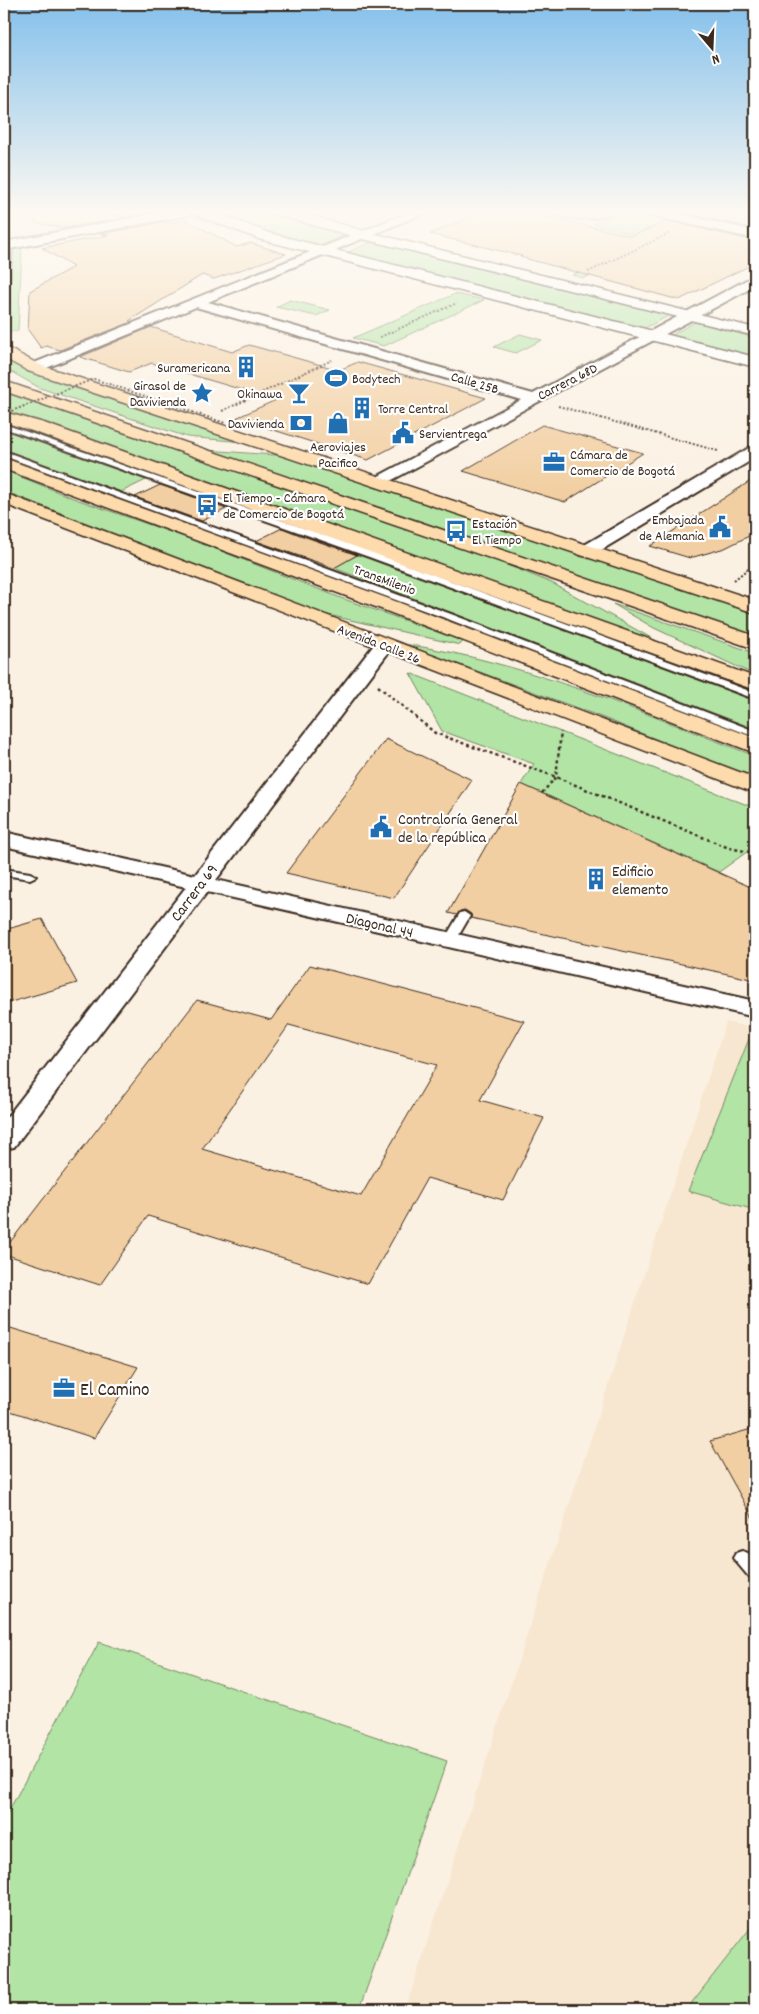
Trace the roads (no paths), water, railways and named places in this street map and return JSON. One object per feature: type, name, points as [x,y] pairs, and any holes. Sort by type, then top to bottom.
[{"type":"main road","points":[[4,351],[15,359],[34,368],[755,607]]},
{"type":"main road","points":[[4,376],[65,406]]},
{"type":"main road","points":[[4,386],[755,643]]},
{"type":"main road","points":[[4,416],[755,683]]},
{"type":"main road","points":[[163,441],[284,450]]},
{"type":"main road","points":[[4,463],[388,605],[755,746]]},
{"type":"main road","name":"Avenida Calle 26","points":[[4,498],[307,616],[755,786]]},
{"type":"main road","points":[[535,569],[695,655],[755,683]]},
{"type":"main road","points":[[307,616],[471,652],[637,701]]},
{"type":"street","points":[[34,368],[187,305]]},
{"type":"street","name":"Calle 25B","points":[[205,305],[534,398]]},
{"type":"street","points":[[534,305],[755,362]]},
{"type":"street","points":[[647,305],[755,332]]},
{"type":"street","name":"Carrera 68D","points":[[379,482],[711,305]]},
{"type":"street","points":[[587,551],[751,458]]},
{"type":"street","name":"Carrera 69","points":[[4,1140],[200,882],[384,645]]},
{"type":"street","name":"Diagonal 44","points":[[4,839],[755,1009]]},
{"type":"lane","name":"TransMilenio","points":[[4,426],[372,555],[755,696]]},
{"type":"lane","name":"TransMilenio","points":[[4,454],[448,616],[755,734]]},
{"type":"lane","points":[[4,872],[30,876]]},
{"type":"lane","points":[[450,940],[464,916]]},
{"type":"lane","points":[[742,1558],[755,1572]]},
{"type":"place","name":"Suramericana","points":[[246,367]]},
{"type":"place","name":"Bodytech","points":[[336,378]]},
{"type":"place","name":"Girasol de Davivienda","points":[[202,393]]},
{"type":"place","name":"Okinawa","points":[[299,393]]},
{"type":"place","name":"Torre Central","points":[[362,408]]},
{"type":"place","name":"Davivienda","points":[[301,423]]},
{"type":"place","name":"Aeroviajes Pacifico","points":[[338,423]]},
{"type":"place","name":"Servientrega","points":[[403,433]]},
{"type":"place","name":"Cámara de Comercio de Bogotá","points":[[554,462]]},
{"type":"place","name":"El Tiempo - Cámara de Comercio de Bogotá","points":[[207,505]]},
{"type":"place","name":"Embajada de Alemania","points":[[720,527]]},
{"type":"place","name":"Estación El Tiempo","points":[[456,531]]},
{"type":"place","name":"Contraloría General de la república","points":[[381,827]]},
{"type":"place","name":"Edificio elemento","points":[[596,879]]},
{"type":"place","name":"El Camino","points":[[64,1388]]}]
